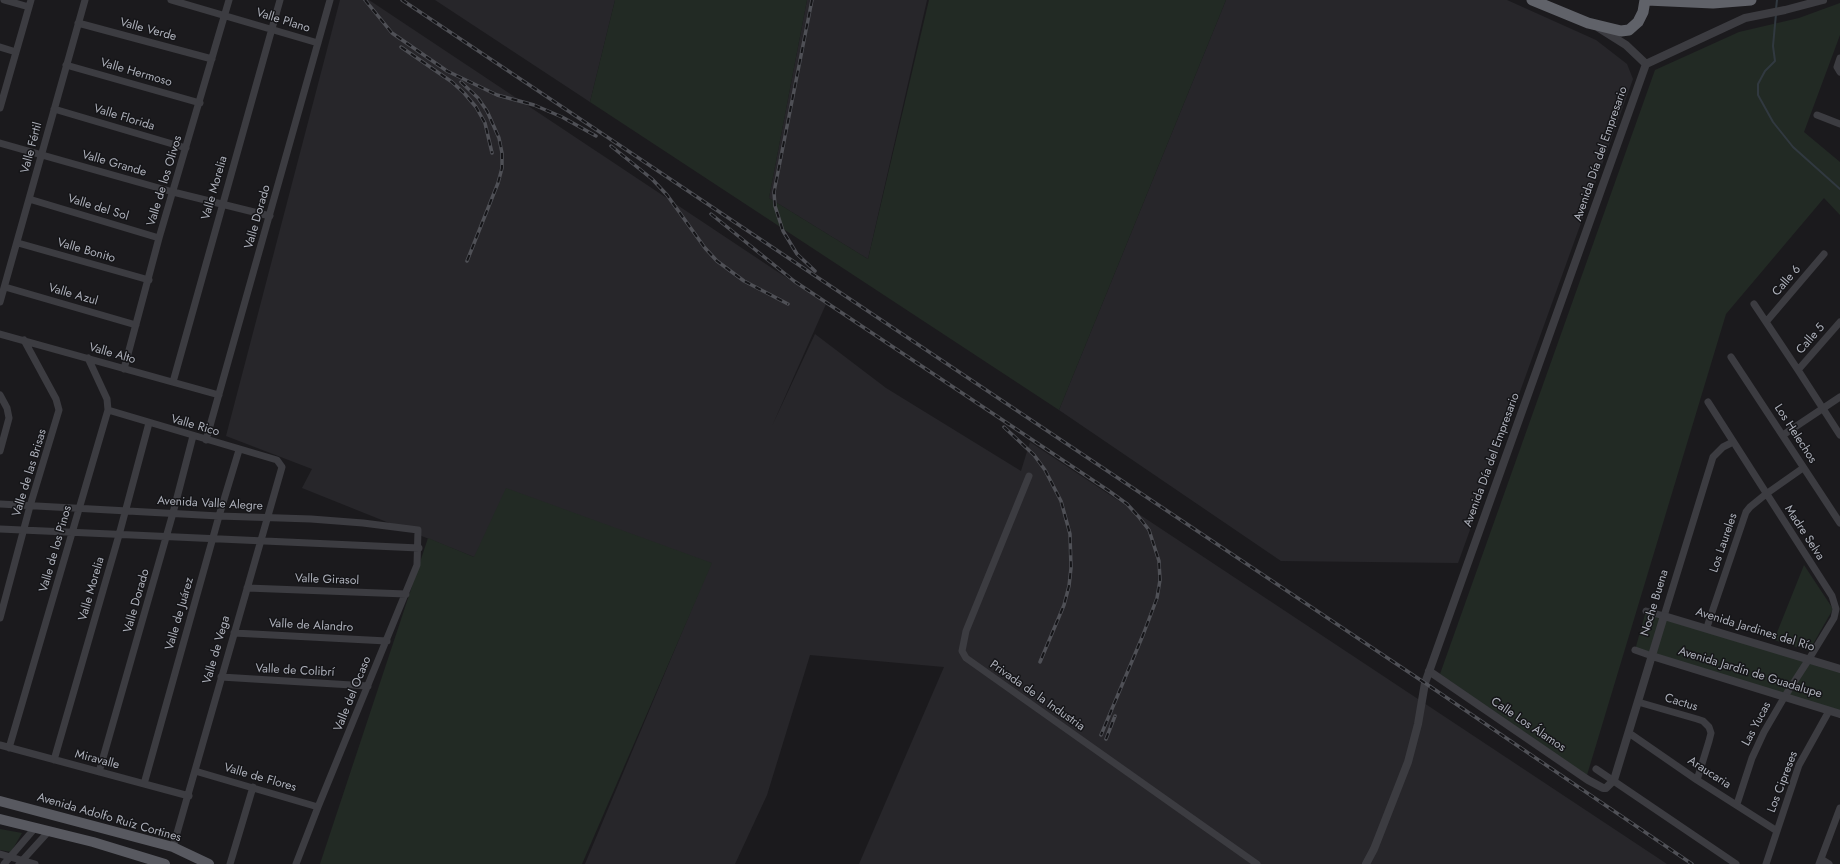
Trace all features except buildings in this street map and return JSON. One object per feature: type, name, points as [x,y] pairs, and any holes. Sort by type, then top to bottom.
[{"type":"highway","points":[[1532,0],[1588,23],[1617,31],[1629,30],[1641,18],[1646,0],[1713,3],[1751,0]]},
{"type":"main road","name":"Avenida Adolfo Ruíz Cortines","points":[[0,802],[173,847],[209,864]]},
{"type":"main road","points":[[0,819],[139,855],[165,864]]},
{"type":"street","points":[[0,108],[2,96],[30,3],[4,0]]},
{"type":"street","name":"Valle Fértil","points":[[0,302],[18,243],[85,0]]},
{"type":"street","name":"Valle Plano","points":[[172,0],[182,1],[318,43]]},
{"type":"street","name":"Valle de los Olivos","points":[[124,369],[173,192],[229,0]]},
{"type":"street","name":"Valle Morelia","points":[[173,382],[280,0]]},
{"type":"street","name":"Valle Dorado","points":[[206,440],[330,0]]},
{"type":"street","points":[[1588,23],[1626,46],[1646,64],[1745,18],[1823,0]]},
{"type":"street","name":"Valle Verde","points":[[78,23],[212,59]]},
{"type":"street","points":[[0,47],[16,52]]},
{"type":"street","points":[[1840,58],[1837,68],[1840,72]]},
{"type":"street","name":"Avenida Día del Empresario","points":[[1366,864],[1382,830],[1414,744],[1425,683],[1646,64]]},
{"type":"street","name":"Valle Hermoso","points":[[66,65],[200,103]]},
{"type":"street","name":"Valle Florida","points":[[54,108],[186,148]]},
{"type":"street","points":[[1817,115],[1840,124]]},
{"type":"street","name":"Valle Grande","points":[[0,143],[173,192],[270,216]]},
{"type":"street","name":"Valle del Sol","points":[[29,199],[160,238]]},
{"type":"street","name":"Valle Bonito","points":[[18,243],[149,280]]},
{"type":"street","name":"Calle 6","points":[[1766,322],[1824,254]]},
{"type":"street","name":"Valle Azul","points":[[5,287],[136,325]]},
{"type":"street","points":[[1754,304],[1840,435]]},
{"type":"street","name":"Calle 5","points":[[1798,370],[1840,322]]},
{"type":"street","name":"Valle Alto","points":[[0,334],[219,394]]},
{"type":"street","name":"Valle de las Brisas","points":[[0,618],[25,530],[30,506],[59,410],[56,399],[24,340]]},
{"type":"street","name":"Los Helechos","points":[[1731,357],[1840,523]]},
{"type":"street","points":[[88,358],[107,400],[108,410]]},
{"type":"street","points":[[0,395],[7,408],[9,418],[0,451]]},
{"type":"street","points":[[1783,435],[1840,397]]},
{"type":"street","name":"Madre Selva","points":[[1708,402],[1835,604],[1836,613],[1809,659]]},
{"type":"street","name":"Valle Rico","points":[[108,410],[277,460]]},
{"type":"street","name":"Valle de los Pinos","points":[[9,748],[108,410]]},
{"type":"street","name":"Valle Morelia","points":[[54,760],[119,535],[149,423]]},
{"type":"street","name":"Valle Dorado","points":[[99,772],[173,513],[193,436]]},
{"type":"street","name":"Noche Buena","points":[[1614,780],[1714,457],[1723,447],[1733,442]]},
{"type":"street","name":"Valle de Juárez","points":[[144,784],[212,539],[239,450]]},
{"type":"street","name":"Valle de Vega","points":[[173,847],[189,796],[259,542],[282,470],[280,463],[277,460]]},
{"type":"street","name":"Los Laureles","points":[[1707,628],[1743,517],[1750,507],[1803,468]]},
{"type":"street","name":"Privada de la Industria","points":[[1029,476],[966,631],[962,651],[966,658],[1257,864]]},
{"type":"street","name":"Avenida Valle Alegre","points":[[0,504],[219,516],[267,517],[363,523],[418,530]]},
{"type":"street","points":[[0,529],[259,542],[419,548]]},
{"type":"street","name":"Valle del Ocaso","points":[[296,864],[417,565],[419,548],[418,530]]},
{"type":"street","name":"Valle Girasol","points":[[247,588],[406,594]]},
{"type":"street","points":[[1646,611],[1664,616]]},
{"type":"street","name":"Avenida Jardines del Río","points":[[1664,616],[1840,669]]},
{"type":"street","name":"Valle de Alandro","points":[[234,632],[387,641]]},
{"type":"street","points":[[1635,650],[1652,656]]},
{"type":"street","name":"Avenida Jardín de Guadalupe","points":[[1652,656],[1840,714]]},
{"type":"street","name":"Las Yucas","points":[[1737,804],[1758,745],[1785,696],[1809,659]]},
{"type":"street","name":"Calle Los Álamos","points":[[1429,672],[1597,785],[1606,788],[1614,780]]},
{"type":"street","name":"Valle de Colibrí","points":[[221,677],[368,686]]},
{"type":"street","name":"Cactus","points":[[1638,702],[1697,719],[1709,727],[1711,733],[1697,780]]},
{"type":"street","name":"Los Cipreses","points":[[1766,864],[1799,765],[1829,710]]},
{"type":"street","name":"Araucaria","points":[[1629,733],[1697,780],[1737,804],[1777,831]]},
{"type":"street","name":"Miravalle","points":[[0,745],[189,796]]},
{"type":"street","points":[[1596,769],[1736,864]]},
{"type":"street","name":"Valle de Flores","points":[[195,771],[318,807]]},
{"type":"street","points":[[230,864],[253,787]]},
{"type":"street","points":[[1829,864],[1820,861],[1840,809]]},
{"type":"street","points":[[4,864],[35,828]]},
{"type":"street","points":[[20,862],[49,831]]},
{"type":"street","points":[[0,854],[20,862],[35,864]]},
{"type":"shaded area","points":[[340,0],[369,0],[826,304],[772,426],[815,334],[886,388],[1021,471],[1030,442],[1667,864],[859,864],[944,667],[810,655],[767,795],[735,864],[585,864],[711,563],[474,557],[302,488],[312,469],[226,436]]},
{"type":"shaded area","points":[[435,0],[615,0],[590,102]]},
{"type":"shaded area","points":[[615,0],[807,0],[769,198],[868,259],[929,0],[1226,0],[1059,410],[590,102]]},
{"type":"shaded area","points":[[807,0],[927,0],[868,259],[769,198]]},
{"type":"shaded area","points":[[1226,0],[1507,0],[1596,40],[1627,64],[1633,79],[1458,563],[1281,561],[1059,410]]},
{"type":"shaded area","points":[[1840,3],[1840,35],[1804,132],[1840,162],[1840,215],[1824,198],[1726,314],[1587,775],[1440,674],[1655,70],[1739,32],[1799,18]]},
{"type":"shaded area","points":[[506,488],[712,563],[582,864],[320,864],[428,538],[474,557]]},
{"type":"shaded area","points":[[1804,565],[1833,609],[1809,651],[1774,640]]},
{"type":"shaded area","points":[[1646,611],[1840,669],[1840,714],[1635,650]]},
{"type":"shaded area","points":[[0,829],[22,833],[11,852],[0,850]]},
{"type":"waterway","points":[[1776,9],[1777,0]]},
{"type":"waterway","points":[[1776,14],[1773,46],[1775,61],[1765,71],[1758,84],[1758,95],[1773,122],[1793,147],[1840,189]]},
{"type":"railway","points":[[365,0],[392,33],[447,71],[497,95],[534,105],[562,117],[596,136]]},
{"type":"railway","points":[[402,0],[1425,683],[1692,864]]},
{"type":"railway","points":[[812,0],[774,192],[775,206],[783,231],[797,254],[815,271]]},
{"type":"railway","points":[[401,47],[452,82],[464,93],[476,107],[485,123],[492,153]]},
{"type":"railway","points":[[461,82],[478,98],[487,111],[499,138],[502,153],[502,168],[498,183],[467,261]]},
{"type":"railway","points":[[611,146],[652,179],[667,195],[705,248],[717,261],[744,281],[788,304]]},
{"type":"railway","points":[[711,214],[794,281],[1109,491],[1127,504],[1149,530],[1159,561],[1160,580],[1157,598],[1101,735]]},
{"type":"railway","points":[[1004,427],[1034,455],[1045,470],[1061,501],[1070,534],[1071,568],[1069,586],[1064,605],[1040,662]]},
{"type":"railway","points":[[1106,739],[1115,716]]}]
